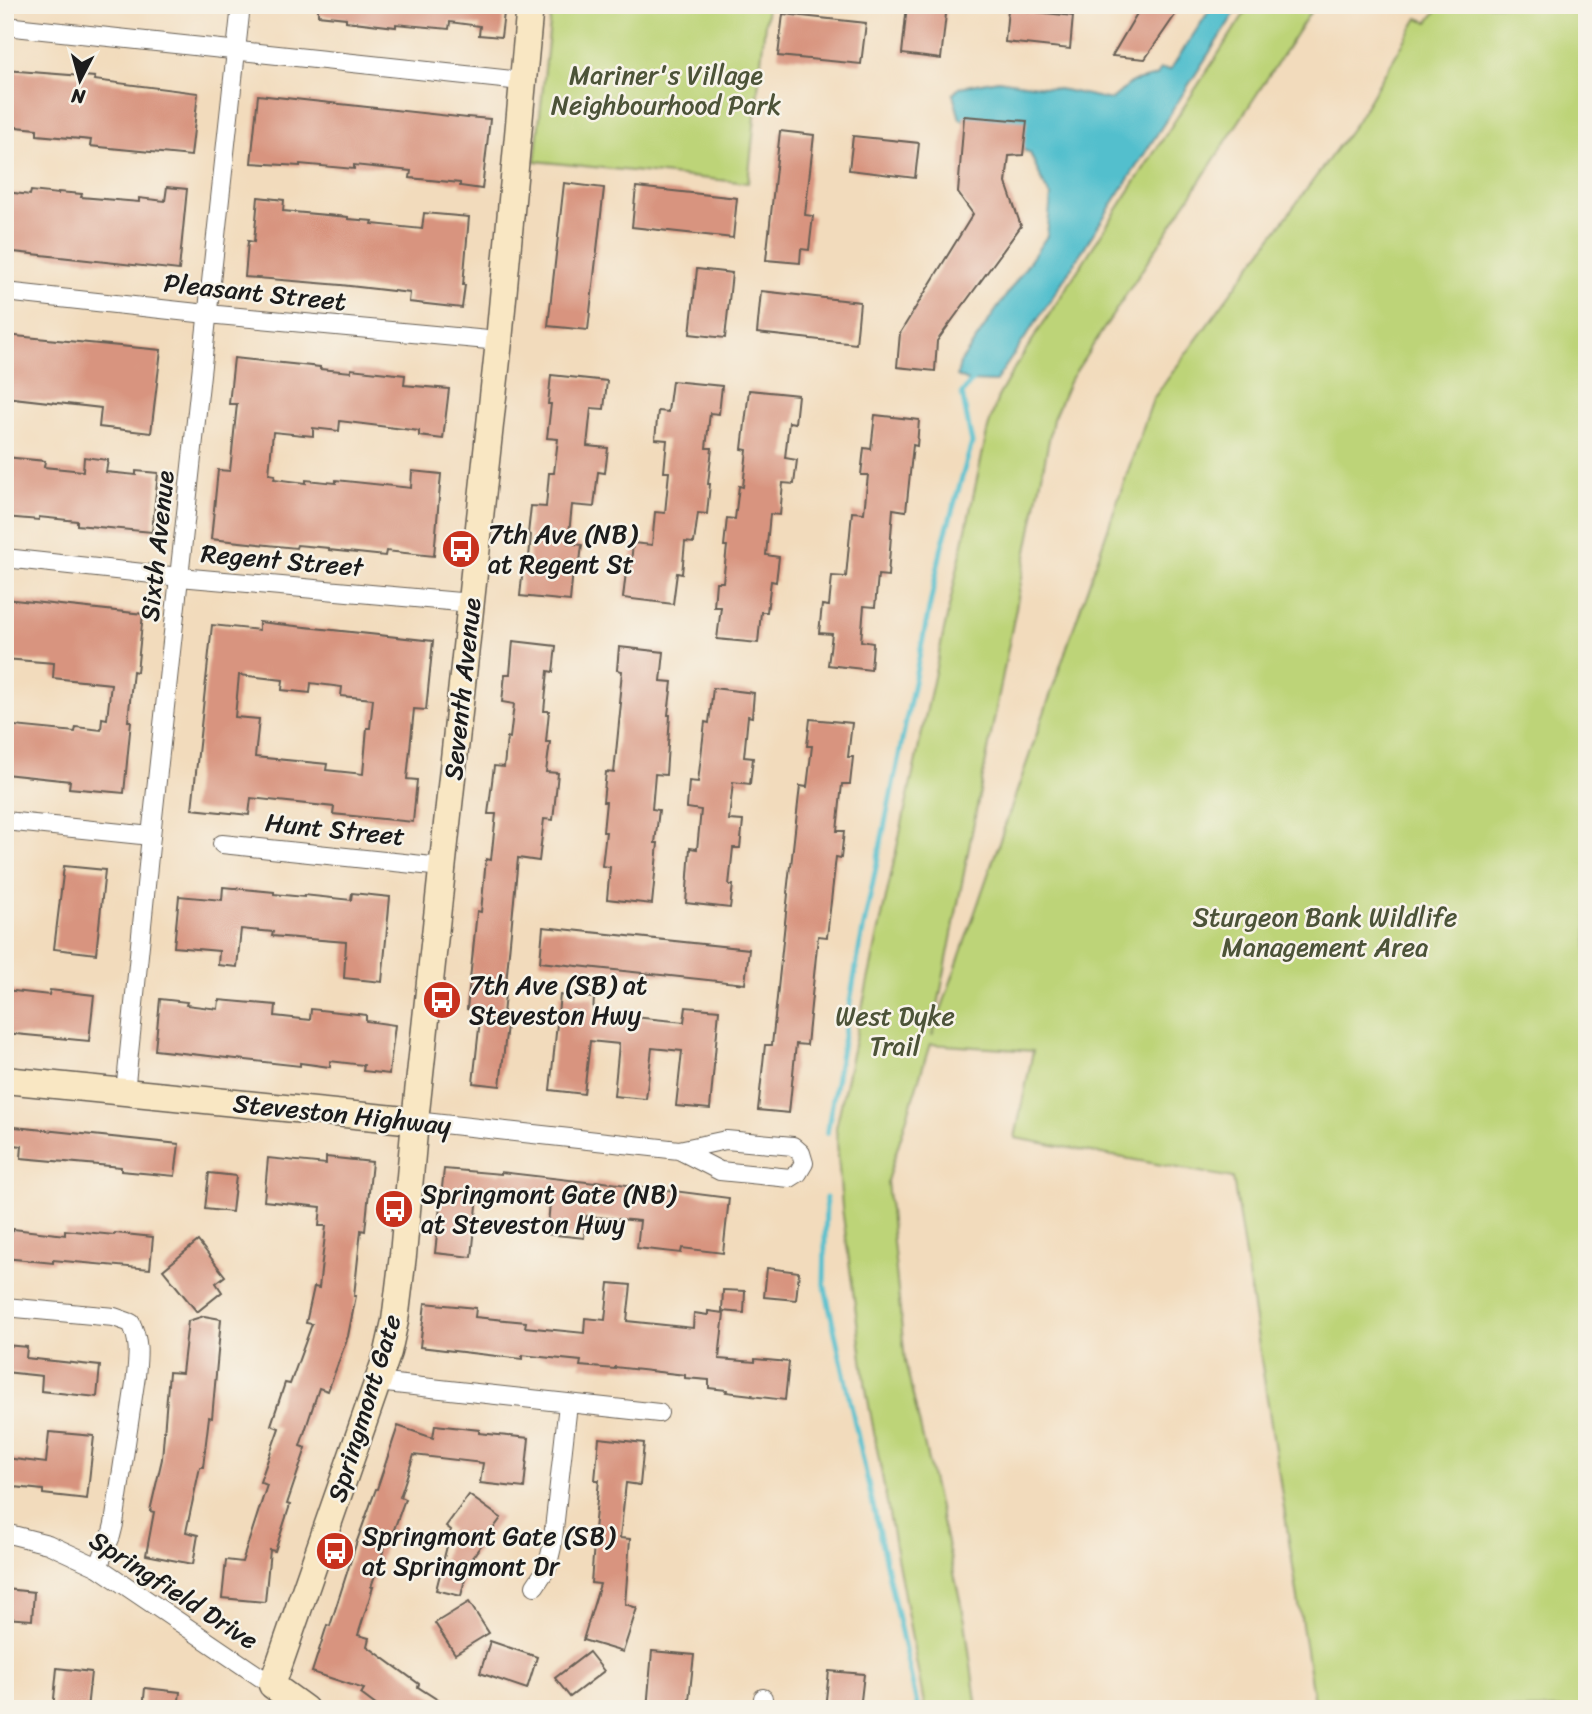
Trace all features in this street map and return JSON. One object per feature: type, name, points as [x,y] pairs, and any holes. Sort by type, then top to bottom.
[{"type":"street","name":"Sixth Avenue","points":[[125,1093],[241,5]]},
{"type":"street","name":"Seventh Avenue","points":[[415,1121],[499,341],[530,5]]},
{"type":"street","points":[[5,26],[522,81]]},
{"type":"street","name":"Pleasant Street","points":[[5,292],[499,341]]},
{"type":"street","name":"Regent Street","points":[[5,558],[180,578],[471,603]]},
{"type":"street","points":[[5,821],[151,836]]},
{"type":"street","name":"Hunt Street","points":[[222,844],[442,867]]},
{"type":"street","name":"Steveston Highway","points":[[5,1080],[679,1150],[726,1140],[793,1146],[801,1153],[804,1163],[798,1173],[790,1178],[720,1171],[679,1150]]},
{"type":"street","name":"Springmont Gate","points":[[272,1685],[388,1352],[397,1308],[405,1243],[415,1121]]},
{"type":"street","points":[[5,1307],[114,1317],[131,1323],[138,1337],[136,1376],[114,1524],[98,1567]]},
{"type":"street","points":[[377,1382],[659,1413]]},
{"type":"street","points":[[536,1586],[547,1568],[552,1547],[568,1404]]},
{"type":"street","name":"Springfield Drive","points":[[5,1533],[48,1544],[98,1567],[272,1685]]},
{"type":"street","points":[[272,1685],[305,1709]]},
{"type":"green space","name":"Mariner's Village Neighbourhood Park","points":[[552,5],[767,5],[748,183],[535,161]]},
{"type":"green space","name":"Sturgeon Bank Wildlife Management Area","points":[[1250,5],[1315,5],[1069,382],[1053,419],[932,1036],[1153,399],[1356,122],[1418,18],[1428,22],[1441,5],[1587,5],[1587,1709],[1315,1709],[1233,1178],[1015,1138],[1033,1051],[930,1044],[887,1181],[905,1361],[965,1621],[977,1709],[925,1709],[866,1389],[842,1208],[836,1128],[988,428],[998,397]]},
{"type":"water","points":[[1213,5],[1240,5],[995,382],[968,381],[957,376],[960,363],[1047,236],[1051,196],[1030,153],[960,119],[953,94],[960,87],[998,80],[1111,100],[1132,82],[1157,76],[1160,69],[1170,70]]},
{"type":"building","points":[[318,5],[505,5],[501,37],[479,35],[480,26],[450,22],[449,29],[396,24],[396,27],[346,21],[346,18],[318,15]]},
{"type":"building","points":[[907,5],[947,5],[941,59],[902,54]]},
{"type":"building","points":[[1142,5],[1182,5],[1145,59],[1112,56]]},
{"type":"building","points":[[1008,9],[1073,16],[1070,49],[1005,42]]},
{"type":"building","points":[[783,14],[866,23],[861,64],[778,56]]},
{"type":"building","points":[[5,70],[95,77],[94,80],[198,93],[191,156],[90,146],[91,140],[37,135],[37,129],[5,126]]},
{"type":"building","points":[[258,95],[490,119],[482,189],[460,186],[460,183],[410,178],[411,171],[354,165],[354,169],[251,163]]},
{"type":"building","points":[[964,116],[1027,121],[1023,155],[1009,156],[1006,183],[1021,226],[937,341],[935,371],[897,367],[900,333],[973,214],[958,193]]},
{"type":"building","points":[[780,131],[814,135],[805,215],[813,216],[809,250],[801,249],[800,263],[766,260]]},
{"type":"building","points":[[853,136],[919,143],[915,178],[849,170]]},
{"type":"building","points":[[564,183],[604,188],[588,330],[548,326]]},
{"type":"building","points":[[167,187],[187,189],[179,270],[5,251],[5,192],[30,195],[31,191],[58,192],[82,194],[81,197],[139,202],[139,198],[165,201]]},
{"type":"building","points":[[636,187],[737,198],[733,238],[632,227]]},
{"type":"building","points":[[258,197],[284,200],[283,211],[348,217],[373,221],[372,224],[422,229],[424,213],[469,217],[462,308],[409,302],[410,293],[245,277],[248,241],[254,242]]},
{"type":"building","points":[[697,269],[732,273],[725,338],[690,334]]},
{"type":"building","points":[[761,291],[860,302],[856,344],[757,333]]},
{"type":"building","points":[[5,335],[161,350],[151,433],[99,427],[101,408],[5,397]]},
{"type":"building","points":[[234,358],[320,369],[351,372],[351,369],[405,375],[404,385],[449,389],[443,439],[419,436],[419,431],[340,421],[339,431],[313,428],[313,436],[273,432],[269,474],[275,475],[274,479],[306,483],[306,480],[336,483],[336,480],[411,488],[412,471],[441,474],[434,556],[386,551],[385,556],[329,548],[297,545],[296,548],[211,539],[218,470],[230,471],[237,404],[229,404]]},
{"type":"building","points":[[551,375],[607,381],[604,409],[591,408],[587,446],[608,448],[605,473],[598,472],[594,507],[572,505],[568,543],[582,545],[579,570],[573,570],[570,601],[520,596],[523,568],[528,569],[531,506],[546,507],[549,473],[554,473],[558,439],[547,438]]},
{"type":"building","points":[[672,381],[722,386],[719,414],[710,413],[706,448],[712,448],[707,514],[698,513],[694,543],[685,542],[682,574],[677,573],[673,604],[623,598],[626,572],[630,573],[633,543],[652,545],[655,512],[665,513],[669,472],[664,472],[667,440],[655,439],[658,411],[668,412]]},
{"type":"building","points":[[749,390],[798,395],[795,423],[789,422],[785,458],[797,460],[794,484],[783,483],[780,515],[770,514],[766,555],[779,557],[776,582],[771,581],[767,612],[761,612],[758,643],[717,639],[721,607],[714,607],[716,582],[723,582],[727,518],[735,519],[739,486],[743,487],[747,450],[742,449]]},
{"type":"building","points":[[875,415],[919,420],[917,446],[913,445],[906,511],[893,509],[888,576],[878,575],[875,607],[864,606],[861,641],[873,643],[871,670],[828,665],[832,634],[819,633],[822,605],[829,606],[832,576],[846,577],[852,512],[864,513],[868,475],[861,475],[864,448],[871,449]]},
{"type":"building","points":[[5,457],[45,461],[44,467],[83,471],[84,457],[108,460],[106,472],[136,475],[136,471],[158,473],[152,532],[77,525],[77,521],[39,517],[39,520],[5,517]]},
{"type":"building","points":[[5,599],[143,614],[137,672],[133,671],[124,793],[69,788],[70,781],[5,774],[5,725],[75,732],[76,727],[101,730],[102,718],[107,719],[111,684],[53,678],[54,663],[5,659]]},
{"type":"building","points":[[259,622],[433,641],[426,710],[414,709],[407,779],[417,780],[413,822],[333,814],[334,807],[251,798],[249,815],[192,809],[212,625],[259,630]],"holes":[[[239,675],[283,680],[282,690],[310,693],[311,683],[342,687],[341,696],[373,699],[370,728],[367,728],[363,774],[326,770],[327,764],[255,757],[259,719],[235,717]]]},
{"type":"building","points":[[513,641],[556,646],[553,672],[548,671],[544,711],[549,711],[546,742],[550,742],[546,772],[558,773],[553,820],[544,819],[539,861],[518,858],[503,1015],[508,1016],[500,1086],[473,1083],[481,1010],[467,1009],[477,911],[481,912],[486,859],[491,860],[496,814],[488,814],[494,766],[504,767],[507,737],[510,738],[514,704],[502,702],[505,674],[510,674]]},
{"type":"building","points":[[619,647],[664,652],[661,681],[672,682],[666,775],[655,774],[652,809],[659,810],[652,904],[607,899],[610,867],[602,866],[606,832],[603,832],[606,802],[603,802],[606,772],[614,773],[621,703],[622,671],[617,670]]},
{"type":"building","points":[[713,688],[754,693],[752,717],[748,716],[744,757],[753,758],[750,784],[733,782],[729,820],[743,821],[740,848],[733,848],[729,885],[733,885],[730,908],[686,903],[690,848],[697,849],[701,810],[687,808],[689,781],[698,782],[705,722],[709,723]]},
{"type":"building","points":[[810,719],[852,723],[848,757],[853,757],[850,784],[842,784],[837,831],[844,831],[841,858],[836,857],[827,937],[818,936],[807,1045],[796,1044],[789,1113],[758,1110],[765,1045],[772,1045],[800,786],[807,787],[812,746],[807,746]]},
{"type":"building","points":[[64,866],[105,870],[96,954],[54,949]]},
{"type":"building","points":[[223,887],[351,900],[352,893],[390,897],[382,982],[344,978],[346,942],[272,936],[273,932],[241,929],[237,967],[218,965],[219,951],[174,947],[179,896],[222,900]]},
{"type":"building","points":[[543,927],[749,949],[745,984],[540,962]]},
{"type":"building","points":[[5,990],[49,995],[50,990],[94,995],[89,1041],[5,1033]]},
{"type":"building","points":[[560,995],[594,998],[593,1013],[684,1022],[686,1007],[719,1010],[710,1109],[676,1106],[682,1051],[652,1048],[646,1099],[614,1096],[619,1044],[590,1041],[584,1094],[550,1090]]},
{"type":"building","points":[[160,999],[218,1009],[219,1000],[276,1005],[275,1016],[310,1020],[311,1009],[366,1015],[366,1021],[395,1025],[389,1074],[363,1071],[364,1065],[330,1061],[330,1067],[300,1063],[300,1066],[155,1050]]},
{"type":"building","points":[[5,1126],[179,1144],[175,1176],[121,1171],[121,1167],[21,1158],[22,1146],[5,1144]]},
{"type":"building","points":[[326,1157],[372,1162],[365,1231],[361,1230],[356,1296],[348,1336],[328,1391],[319,1388],[300,1446],[306,1448],[287,1504],[290,1505],[275,1551],[270,1550],[265,1602],[222,1598],[226,1560],[242,1562],[267,1485],[260,1482],[279,1428],[271,1425],[285,1383],[290,1384],[312,1324],[306,1323],[314,1287],[319,1288],[326,1226],[319,1226],[321,1207],[264,1201],[268,1158],[326,1164]]},
{"type":"building","points":[[444,1169],[596,1181],[729,1198],[723,1253],[682,1248],[681,1253],[637,1248],[640,1221],[586,1216],[584,1238],[547,1234],[550,1203],[478,1195],[472,1257],[435,1253]]},
{"type":"building","points":[[209,1173],[236,1176],[232,1212],[205,1209]]},
{"type":"building","points":[[5,1230],[65,1235],[65,1230],[153,1237],[150,1269],[5,1258]]},
{"type":"building","points":[[198,1241],[225,1276],[216,1283],[222,1292],[197,1312],[163,1270]]},
{"type":"building","points":[[767,1268],[799,1272],[796,1300],[764,1297]]},
{"type":"building","points":[[609,1283],[631,1285],[627,1321],[693,1328],[694,1313],[724,1313],[719,1359],[789,1362],[785,1400],[709,1388],[709,1380],[685,1378],[685,1375],[580,1366],[581,1361],[522,1355],[522,1359],[420,1347],[425,1303],[476,1308],[475,1317],[526,1322],[525,1327],[584,1333],[585,1318],[605,1320]]},
{"type":"building","points":[[723,1290],[745,1291],[744,1313],[722,1311]]},
{"type":"building","points":[[204,1316],[221,1319],[212,1418],[209,1417],[203,1467],[200,1467],[186,1532],[198,1535],[193,1564],[146,1555],[154,1512],[150,1511],[162,1459],[169,1372],[182,1373],[188,1321]]},
{"type":"building","points":[[5,1345],[27,1347],[26,1358],[100,1366],[97,1397],[41,1391],[42,1376],[5,1372]]},
{"type":"building","points":[[435,1425],[529,1438],[524,1488],[480,1483],[483,1463],[414,1455],[400,1497],[405,1499],[392,1535],[389,1534],[358,1635],[369,1638],[367,1646],[419,1684],[418,1687],[452,1709],[381,1709],[361,1694],[364,1689],[312,1672],[398,1426],[433,1438]]},
{"type":"building","points":[[49,1432],[94,1436],[87,1499],[5,1486],[5,1458],[46,1463]]},
{"type":"building","points":[[599,1438],[644,1443],[640,1485],[626,1483],[620,1538],[630,1539],[625,1604],[637,1608],[623,1652],[583,1640],[600,1584],[591,1583],[599,1480],[595,1480]]},
{"type":"building","points":[[469,1495],[501,1518],[469,1562],[461,1596],[436,1590],[451,1530],[446,1526]]},
{"type":"building","points":[[5,1589],[34,1592],[32,1620],[5,1618]]},
{"type":"building","points":[[469,1602],[489,1633],[455,1654],[435,1623]]},
{"type":"building","points":[[490,1641],[537,1657],[527,1689],[480,1673]]},
{"type":"building","points":[[652,1651],[694,1655],[688,1709],[647,1709]]},
{"type":"building","points":[[589,1652],[604,1671],[570,1697],[555,1678]]},
{"type":"building","points":[[57,1668],[91,1672],[87,1709],[53,1709]]},
{"type":"building","points":[[829,1671],[864,1674],[860,1709],[825,1709]]},
{"type":"building","points":[[145,1688],[180,1692],[178,1709],[143,1709]]},
{"type":"waterway","points":[[827,1133],[860,945],[942,546],[972,443],[962,393],[976,375]]},
{"type":"waterway","points":[[826,1198],[824,1283],[918,1709]]},
{"type":"place","name":"7th Ave (NB) at Regent St","points":[[461,549]]},
{"type":"place","name":"7th Ave (SB) at Steveston Hwy","points":[[442,1000]]},
{"type":"place","name":"Springmont Gate (NB) at Steveston Hwy","points":[[394,1209]]},
{"type":"place","name":"Springmont Gate (SB) at Springmont Dr","points":[[335,1551]]},
{"type":"park label","name":"West Dyke Trail","points":[[895,1031]]}]
